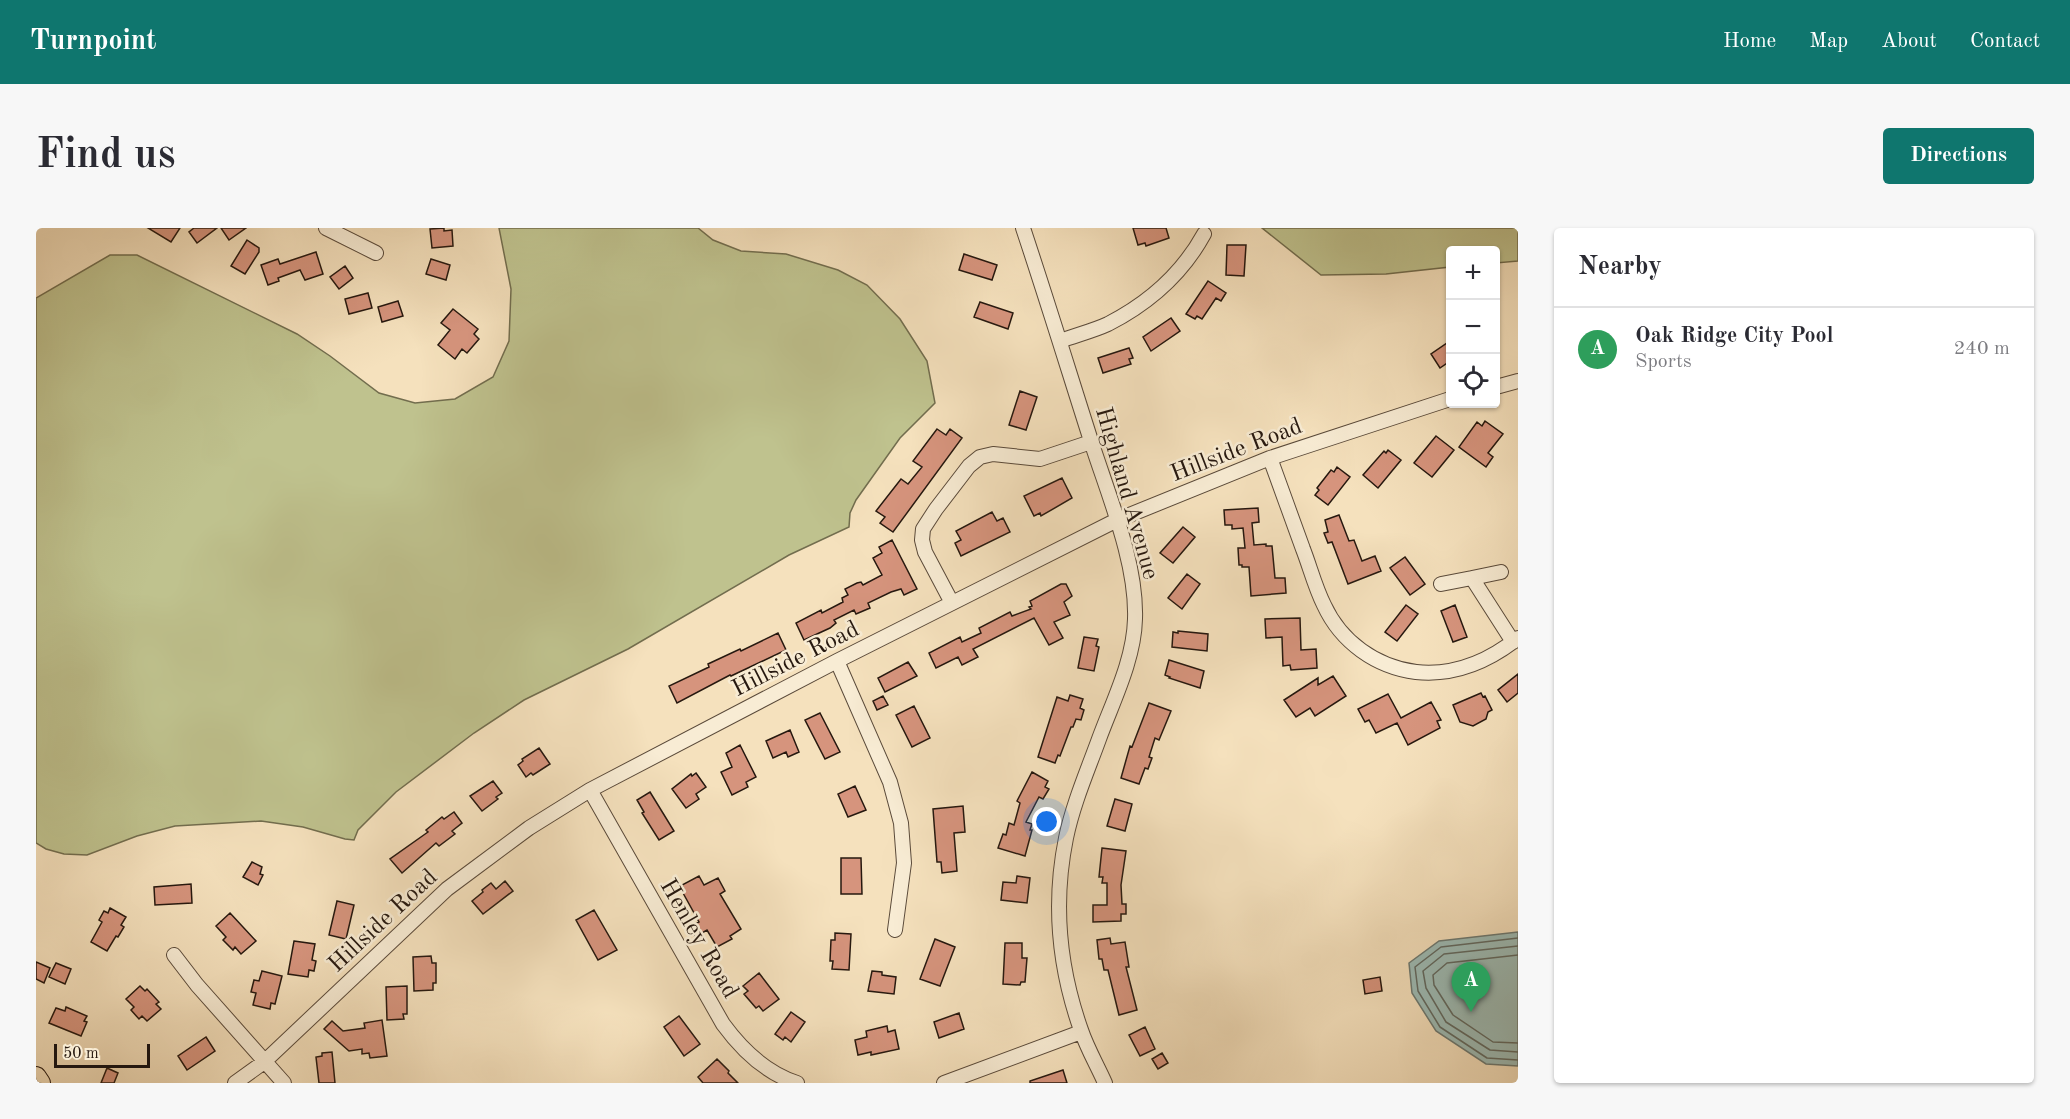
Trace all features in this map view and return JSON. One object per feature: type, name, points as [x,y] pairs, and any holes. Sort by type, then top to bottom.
[{"type":"highway","points":[[36,1077],[40,1083]]},
{"type":"street","points":[[326,228],[376,253]]},
{"type":"street","name":"Highland Avenue","points":[[1023,228],[1117,520],[1133,582],[1135,616],[1131,651],[1077,799],[1066,837],[1059,885],[1061,949],[1070,995],[1081,1032],[1105,1083]]},
{"type":"street","points":[[1060,341],[1107,324],[1149,299],[1174,278],[1194,254],[1204,234]]},
{"type":"street","points":[[1500,386],[1518,381]]},
{"type":"street","name":"Hillside Road","points":[[235,1083],[264,1062],[447,889],[529,828],[590,790],[1117,520],[1270,458],[1446,400]]},
{"type":"street","points":[[952,603],[925,552],[922,540],[924,530],[936,508],[969,466],[980,457],[993,454],[1040,459],[1091,442]]},
{"type":"street","points":[[1270,458],[1324,607],[1340,631],[1363,653],[1391,666],[1426,673],[1457,670],[1479,663],[1501,652],[1516,640],[1472,578]]},
{"type":"street","points":[[1441,584],[1501,572]]},
{"type":"street","points":[[837,662],[890,782],[902,823],[904,863],[895,930]]},
{"type":"street","name":"Henley Road","points":[[590,790],[723,1024],[738,1044],[755,1060],[788,1081]]},
{"type":"street","points":[[174,955],[197,985],[284,1083]]},
{"type":"street","points":[[944,1083],[1081,1032]]},
{"type":"green space","points":[[499,228],[698,228],[713,240],[741,251],[786,254],[838,270],[867,285],[900,319],[927,361],[935,403],[900,438],[856,500],[850,513],[849,527],[789,555],[628,649],[524,700],[474,733],[396,792],[358,830],[354,840],[303,827],[261,821],[175,826],[137,836],[87,855],[64,854],[46,849],[36,843],[36,298],[110,255],[137,255],[297,334],[379,393],[415,403],[455,399],[493,377],[509,341],[511,289]]},
{"type":"green space","points":[[1262,228],[1518,228],[1518,261],[1500,263],[1500,246],[1446,246],[1446,267],[1386,274],[1321,275]]},
{"type":"water","points":[[1518,932],[1518,1066],[1486,1064],[1436,1031],[1412,993],[1409,963],[1439,941]]},
{"type":"building","points":[[148,228],[180,228],[171,242]]},
{"type":"building","points":[[194,228],[217,228],[197,243],[189,232]]},
{"type":"building","points":[[221,228],[246,228],[229,240]]},
{"type":"building","points":[[444,228],[444,231],[452,230],[453,246],[432,248],[430,229]]},
{"type":"building","points":[[1133,228],[1166,228],[1169,238],[1146,246],[1145,243],[1138,245]]},
{"type":"building","points":[[247,240],[259,248],[259,252],[245,274],[231,266]]},
{"type":"building","points":[[1227,245],[1246,245],[1244,276],[1226,275]]},
{"type":"building","points":[[316,252],[323,274],[305,280],[300,270],[278,278],[279,281],[268,285],[261,265],[278,259],[280,264]]},
{"type":"building","points":[[964,254],[997,265],[992,280],[959,270]]},
{"type":"building","points":[[431,259],[450,265],[446,280],[426,274]]},
{"type":"building","points":[[345,266],[353,278],[339,289],[330,277]]},
{"type":"building","points":[[1208,281],[1226,293],[1221,301],[1216,298],[1202,319],[1197,316],[1195,319],[1186,314]]},
{"type":"building","points":[[368,293],[372,308],[349,314],[345,299]]},
{"type":"building","points":[[398,301],[403,316],[382,322],[378,307]]},
{"type":"building","points":[[980,302],[1013,313],[1008,329],[974,317]]},
{"type":"building","points":[[453,309],[478,329],[474,334],[479,339],[467,353],[462,349],[455,359],[438,345],[450,330],[441,323]]},
{"type":"building","points":[[1171,318],[1180,331],[1151,351],[1143,337]]},
{"type":"building","points":[[1446,344],[1446,364],[1440,368],[1431,354]]},
{"type":"building","points":[[1129,348],[1133,358],[1129,359],[1131,364],[1103,373],[1098,358]]},
{"type":"building","points":[[1020,391],[1037,397],[1026,430],[1009,425]]},
{"type":"building","points":[[1485,421],[1503,434],[1488,453],[1493,457],[1486,467],[1459,447],[1477,422],[1482,426]]},
{"type":"building","points":[[937,429],[946,435],[950,429],[962,438],[893,532],[880,523],[885,517],[876,511],[901,479],[908,484],[922,467],[913,461]]},
{"type":"building","points":[[1436,436],[1454,450],[1432,477],[1414,463]]},
{"type":"building","points":[[1388,450],[1401,460],[1378,488],[1363,475],[1384,451],[1386,453]]},
{"type":"building","points":[[1337,467],[1350,477],[1328,505],[1315,495],[1319,490],[1317,488],[1331,470],[1334,472]]},
{"type":"building","points":[[1062,478],[1072,498],[1041,516],[1040,513],[1034,516],[1024,496]]},
{"type":"building","points":[[1258,508],[1259,522],[1252,523],[1254,545],[1272,546],[1275,578],[1285,578],[1286,593],[1251,596],[1249,567],[1239,565],[1238,548],[1245,548],[1243,528],[1232,529],[1232,525],[1225,525],[1224,510]]},
{"type":"building","points":[[992,512],[997,521],[1003,518],[1010,532],[961,556],[955,543],[961,540],[956,531]]},
{"type":"building","points":[[1339,515],[1349,541],[1354,540],[1362,561],[1375,556],[1381,571],[1348,584],[1332,542],[1328,543],[1324,533],[1328,532],[1325,520]]},
{"type":"building","points":[[1183,527],[1195,537],[1173,563],[1160,553]]},
{"type":"building","points":[[892,540],[917,589],[904,595],[901,589],[891,592],[868,603],[870,608],[856,614],[854,610],[834,620],[836,623],[830,628],[804,640],[796,623],[843,602],[842,598],[848,595],[845,589],[861,582],[863,585],[882,575],[873,558],[882,553],[879,547]]},
{"type":"building","points":[[1405,557],[1425,584],[1410,595],[1390,568]]},
{"type":"building","points":[[1187,574],[1200,584],[1182,609],[1168,598]]},
{"type":"building","points":[[1061,584],[1066,584],[1072,596],[1064,602],[1070,615],[1054,622],[1063,638],[1049,645],[1034,618],[973,649],[978,657],[962,665],[958,657],[936,668],[929,653],[960,637],[962,642],[981,633],[979,628],[1010,612],[1012,616],[1031,609],[1030,601]]},
{"type":"building","points":[[1406,605],[1418,614],[1397,641],[1385,632]]},
{"type":"building","points":[[1455,605],[1467,637],[1453,642],[1441,611]]},
{"type":"building","points":[[1300,618],[1301,650],[1316,649],[1317,668],[1291,670],[1290,665],[1283,666],[1282,637],[1266,638],[1265,619]]},
{"type":"building","points":[[1178,631],[1208,634],[1207,651],[1172,647],[1173,632],[1178,633]]},
{"type":"building","points":[[778,633],[786,650],[730,675],[677,703],[669,686],[709,667],[708,664]]},
{"type":"building","points":[[1084,637],[1098,639],[1096,646],[1099,647],[1094,671],[1078,668]]},
{"type":"building","points":[[1169,660],[1204,671],[1200,688],[1165,675]]},
{"type":"building","points":[[908,662],[917,676],[885,692],[878,678]]},
{"type":"building","points":[[1518,674],[1518,693],[1507,702],[1498,690]]},
{"type":"building","points":[[1333,676],[1346,696],[1315,716],[1310,708],[1296,717],[1284,700],[1318,678],[1318,685]]},
{"type":"building","points":[[1481,693],[1492,710],[1488,712],[1486,719],[1473,726],[1460,722],[1453,705]]},
{"type":"building","points":[[1388,694],[1401,718],[1431,702],[1441,720],[1437,721],[1440,728],[1408,745],[1397,723],[1376,733],[1369,720],[1365,722],[1358,709]]},
{"type":"building","points":[[1070,695],[1083,699],[1080,708],[1084,710],[1081,720],[1076,719],[1071,727],[1055,763],[1038,757],[1057,697],[1068,701]]},
{"type":"building","points":[[883,696],[888,705],[877,710],[873,701]]},
{"type":"building","points":[[1149,703],[1171,711],[1159,740],[1155,738],[1149,757],[1152,758],[1139,784],[1121,778],[1130,746],[1132,747]]},
{"type":"building","points":[[914,706],[930,738],[912,747],[896,715]]},
{"type":"building","points":[[820,713],[840,752],[825,759],[805,720]]},
{"type":"building","points":[[790,730],[799,752],[788,757],[786,752],[773,758],[766,741]]},
{"type":"building","points":[[740,745],[756,777],[746,782],[748,787],[732,795],[721,772],[732,767],[726,753]]},
{"type":"building","points":[[539,748],[550,764],[526,777],[518,765],[523,761],[522,759]]},
{"type":"building","points":[[1032,772],[1048,781],[1045,787],[1049,789],[1043,799],[1039,797],[1026,822],[1032,824],[1030,830],[1032,830],[1025,856],[998,848],[1003,834],[1006,835],[1009,823],[1014,825],[1020,803],[1017,801]]},
{"type":"building","points":[[696,773],[706,787],[696,794],[699,799],[686,808],[672,789],[691,774],[692,776]]},
{"type":"building","points":[[493,781],[502,793],[482,811],[470,796]]},
{"type":"building","points":[[855,786],[866,810],[848,817],[838,794]]},
{"type":"building","points":[[650,792],[674,831],[659,840],[642,813],[644,812],[637,800]]},
{"type":"building","points":[[1115,799],[1132,804],[1125,831],[1107,826]]},
{"type":"building","points":[[963,806],[965,832],[954,833],[957,871],[942,873],[941,862],[937,862],[933,809]]},
{"type":"building","points":[[454,812],[462,823],[452,831],[455,834],[439,846],[436,843],[402,873],[390,859],[428,832],[426,830],[442,817],[444,819]]},
{"type":"building","points":[[1102,848],[1126,851],[1121,885],[1122,904],[1126,904],[1126,914],[1121,914],[1121,921],[1093,922],[1093,905],[1107,905],[1107,883],[1102,883],[1103,877],[1099,877]]},
{"type":"building","points":[[841,858],[861,858],[862,894],[841,894]]},
{"type":"building","points":[[252,862],[262,867],[260,874],[263,875],[258,885],[243,877]]},
{"type":"building","points":[[699,876],[704,885],[718,878],[725,891],[720,894],[741,929],[730,936],[732,939],[717,947],[707,930],[695,937],[690,927],[699,922],[683,893],[685,891],[682,885]]},
{"type":"building","points":[[1017,876],[1030,878],[1027,903],[1001,900],[1003,882],[1016,883]]},
{"type":"building","points":[[505,881],[513,891],[483,914],[472,901],[491,883],[496,889]]},
{"type":"building","points":[[191,884],[192,903],[155,905],[154,887]]},
{"type":"building","points":[[337,901],[354,905],[346,939],[329,935]]},
{"type":"building","points":[[110,908],[126,917],[121,925],[124,927],[107,951],[91,942],[102,922],[99,920],[104,911],[108,913]]},
{"type":"building","points":[[594,910],[617,950],[598,960],[576,920]]},
{"type":"building","points":[[230,913],[256,941],[241,954],[235,947],[233,950],[223,940],[226,937],[216,926]]},
{"type":"building","points":[[835,933],[851,934],[849,970],[832,969],[831,940],[835,940]]},
{"type":"building","points":[[1110,938],[1111,944],[1125,942],[1129,967],[1126,967],[1137,1010],[1119,1015],[1108,970],[1104,970],[1102,959],[1099,959],[1097,940]]},
{"type":"building","points":[[935,939],[955,947],[940,986],[920,979]]},
{"type":"building","points":[[294,941],[315,944],[312,960],[316,961],[314,971],[309,970],[308,977],[288,974]]},
{"type":"building","points":[[1005,943],[1022,943],[1022,958],[1027,958],[1025,982],[1021,982],[1020,985],[1003,984]]},
{"type":"building","points":[[431,956],[432,963],[436,963],[436,983],[433,983],[433,990],[414,991],[413,957]]},
{"type":"building","points":[[36,962],[50,968],[44,983],[36,979]]},
{"type":"building","points":[[56,963],[71,969],[65,984],[49,977]]},
{"type":"building","points":[[262,971],[282,976],[275,1004],[271,1003],[270,1009],[253,1005],[256,993],[251,992],[254,980],[259,981]]},
{"type":"building","points":[[872,971],[896,977],[894,994],[868,991]]},
{"type":"building","points":[[759,973],[779,999],[763,1011],[759,1006],[756,1008],[744,994],[748,991],[743,986]]},
{"type":"building","points":[[1380,977],[1382,991],[1365,994],[1363,980]]},
{"type":"building","points":[[140,986],[145,991],[147,989],[159,1002],[156,1004],[161,1009],[147,1021],[142,1016],[139,1019],[131,1010],[134,1007],[126,999]]},
{"type":"building","points":[[407,986],[407,1014],[403,1014],[404,1019],[387,1020],[386,987]]},
{"type":"building","points":[[66,1007],[87,1016],[81,1036],[49,1023],[56,1008],[65,1011]]},
{"type":"building","points":[[791,1012],[805,1022],[791,1042],[775,1034]]},
{"type":"building","points":[[959,1013],[964,1029],[939,1038],[934,1022]]},
{"type":"building","points":[[679,1016],[700,1044],[684,1056],[664,1027]]},
{"type":"building","points":[[382,1020],[387,1056],[370,1058],[369,1053],[362,1054],[362,1049],[349,1051],[324,1029],[332,1021],[343,1031],[365,1028],[364,1023]]},
{"type":"building","points":[[887,1026],[888,1032],[895,1030],[899,1049],[871,1055],[871,1052],[858,1055],[855,1040],[867,1037],[866,1031]]},
{"type":"building","points":[[1145,1027],[1155,1049],[1140,1056],[1129,1035]]},
{"type":"building","points":[[206,1037],[215,1051],[187,1070],[178,1056]]},
{"type":"building","points":[[332,1052],[335,1083],[319,1083],[316,1057],[322,1056],[322,1053]]},
{"type":"building","points":[[1162,1053],[1168,1063],[1158,1069],[1152,1059]]},
{"type":"building","points":[[717,1059],[738,1083],[703,1083],[698,1077]]},
{"type":"building","points":[[107,1068],[118,1073],[114,1083],[101,1083]]},
{"type":"building","points":[[1063,1070],[1067,1083],[1030,1083],[1030,1081]]},
{"type":"place","name":"Oak Ridge City Pool","points":[[1471,1012]]}]
